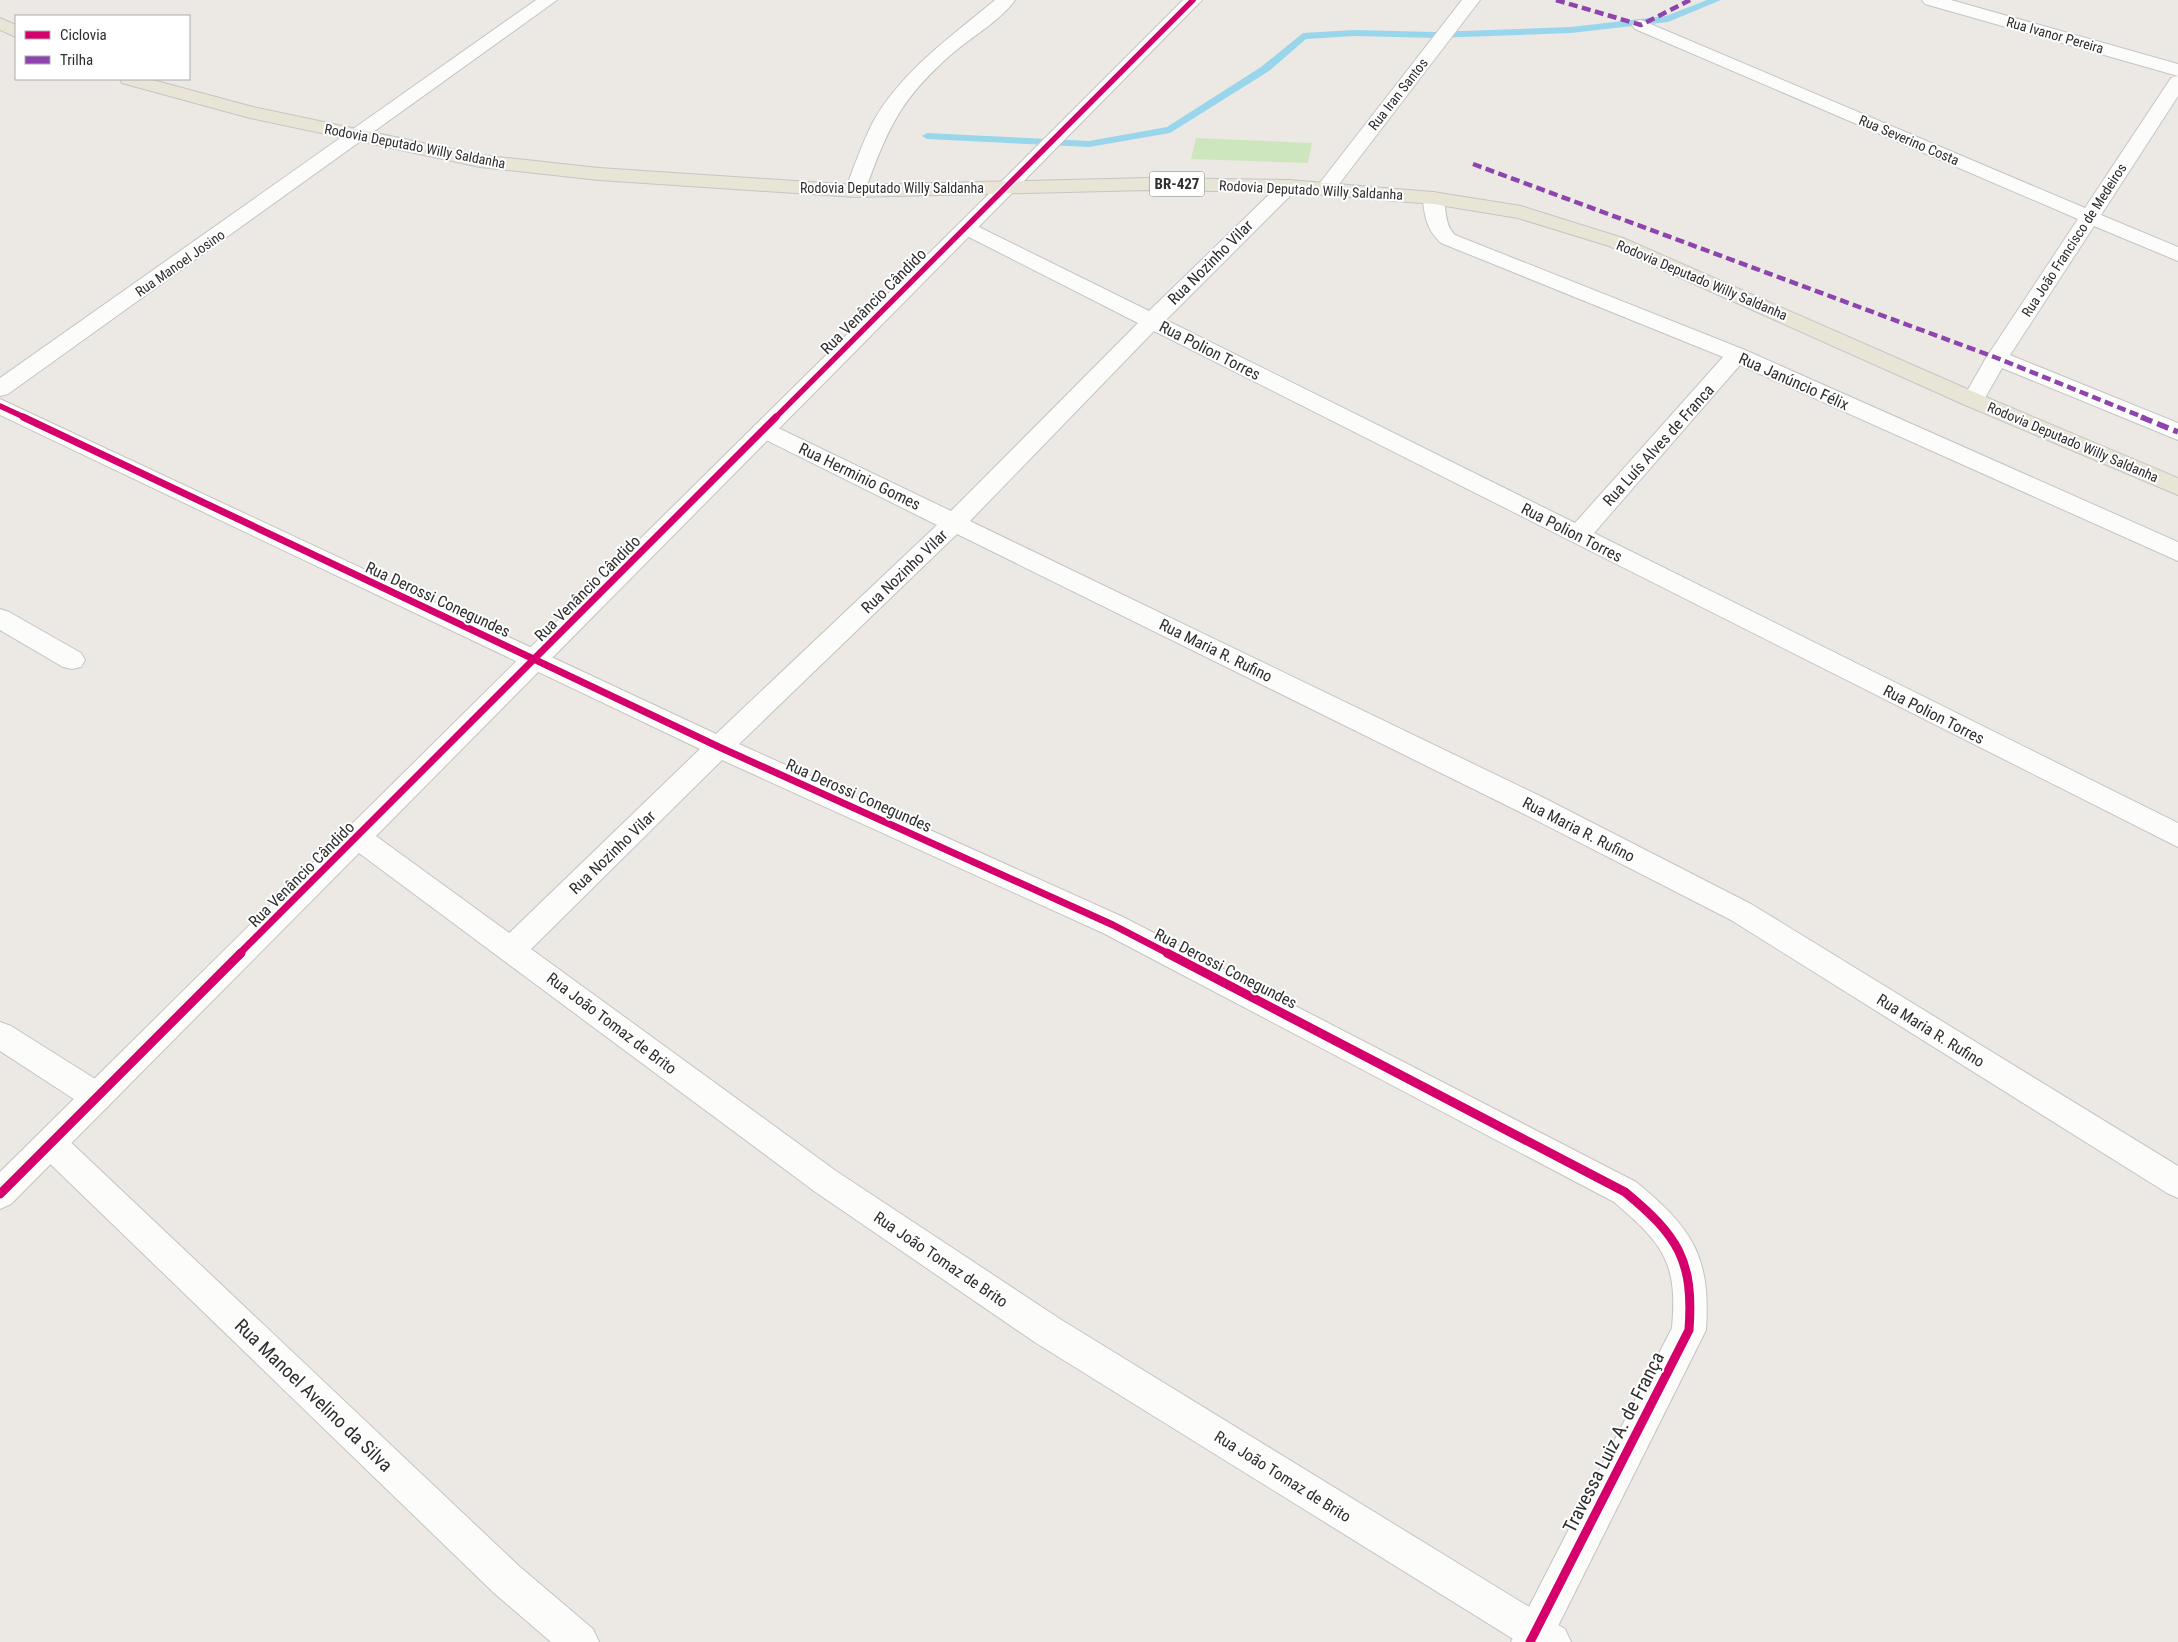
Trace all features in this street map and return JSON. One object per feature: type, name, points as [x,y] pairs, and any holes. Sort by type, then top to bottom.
[{"type":"main road","points":[[0,23],[15,31]]},
{"type":"main road","name":"Rodovia Deputado Willy Saldanha","points":[[133,80],[250,112],[480,161],[599,174],[735,185],[855,191],[1148,184],[1289,186],[1433,198],[1521,212],[1616,242],[1973,400],[2178,487]]},
{"type":"street","name":"Rua Manoel Josino","points":[[0,390],[548,0]]},
{"type":"street","points":[[855,191],[884,119],[902,94],[926,68],[1006,0]]},
{"type":"street","name":"Rua Venâncio Cândido","points":[[0,1194],[1193,0]]},
{"type":"street","name":"Rua Iran Santos","points":[[1326,188],[1471,0]]},
{"type":"street","name":"Rua Ivanor Pereira","points":[[1932,0],[2178,70]]},
{"type":"street","name":"Rua Severino Costa","points":[[1641,25],[2178,254]]},
{"type":"street","name":"Rua João Francisco de Medeiros","points":[[1973,400],[1997,358],[2178,82]]},
{"type":"street","name":"Rua Nozinho Vilar","points":[[512,949],[719,747],[954,523],[1152,321],[1289,186]]},
{"type":"street","name":"Rua Janúncio Félix","points":[[1433,198],[1435,223],[1440,233],[1448,239],[1737,355],[2178,552]]},
{"type":"street","name":"Rua Polion Torres","points":[[966,228],[2178,836]]},
{"type":"street","name":"Rua Luís Alves de Franca","points":[[1578,534],[1737,355]]},
{"type":"street","points":[[1997,358],[2178,432]]},
{"type":"street","name":"Rua Derossi Conegundes","points":[[0,406],[719,747],[1113,925],[1625,1192],[1660,1221],[1679,1250]]},
{"type":"street","name":"Rua Herminio Gomes","points":[[764,430],[954,523]]},
{"type":"street","name":"Rua Maria R. Rufino","points":[[954,523],[1534,806],[1741,912],[2178,1184]]},
{"type":"street","points":[[0,618],[72,660]]},
{"type":"street","name":"Rua João Tomaz de Brito","points":[[357,837],[512,949],[825,1181],[1048,1331],[1539,1638]]},
{"type":"street","points":[[0,1035],[97,1096]]},
{"type":"street","name":"Rua Manoel Avelino da Silva","points":[[51,1144],[508,1580],[580,1642]]},
{"type":"street","name":"Travessa Luiz A. de França","points":[[1539,1638],[1689,1330],[1690,1283],[1679,1250]]},
{"type":"green space","points":[[1196,138],[1312,143],[1308,163],[1191,159]]},
{"type":"waterway","points":[[927,136],[1089,144],[1170,130],[1265,69],[1303,36],[1354,33],[1435,35],[1571,30],[1668,19],[1716,0]]},
{"type":"marked path","points":[[1556,0],[1641,25],[1690,0]]},
{"type":"marked path","points":[[1473,164],[1997,358],[2178,432]]},
{"type":"cycle path","points":[[0,1194],[1193,0]]},
{"type":"cycle path","points":[[0,406],[719,747],[1113,925],[1625,1192],[1657,1221],[1675,1243],[1682,1256],[1691,1289],[1689,1330],[1530,1642]]}]
